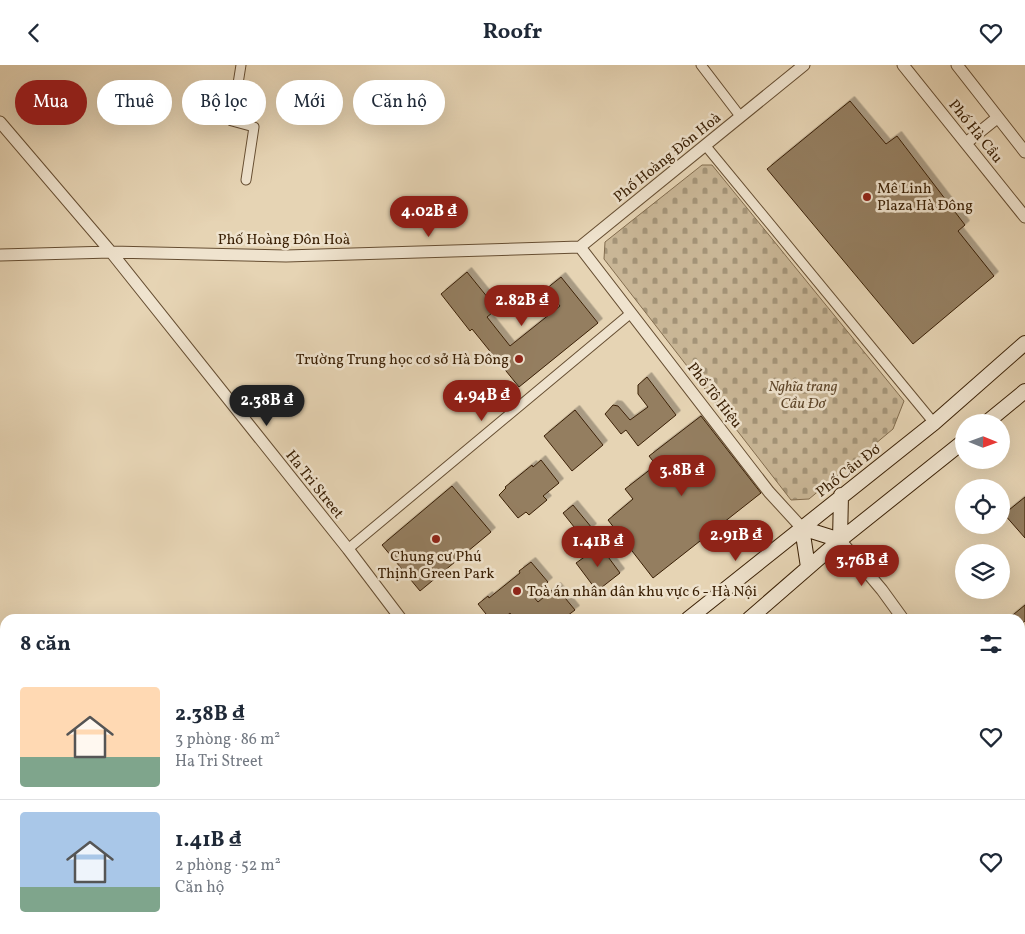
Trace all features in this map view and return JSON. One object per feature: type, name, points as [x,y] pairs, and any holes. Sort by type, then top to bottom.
[{"type":"main road","name":"Phố Cầu Đơ","points":[[694,614],[841,495],[934,423],[1025,343]]},
{"type":"main road","points":[[997,414],[1025,391]]},
{"type":"main road","points":[[755,614],[840,540],[955,448]]},
{"type":"main road","points":[[840,540],[841,495]]},
{"type":"main road","name":"Phố Tô Hiệu","points":[[802,528],[840,540]]},
{"type":"main road","points":[[802,528],[808,567]]},
{"type":"street","points":[[241,65],[232,121],[254,127],[246,180]]},
{"type":"street","points":[[701,65],[740,116]]},
{"type":"street","name":"Phố Hoàng Đôn Hoà","points":[[0,255],[111,252],[286,255],[580,247],[804,65]]},
{"type":"street","name":"Phố Hà Cầu","points":[[903,65],[1025,217]]},
{"type":"street","name":"Phố Hà Cầu","points":[[957,65],[1025,152]]},
{"type":"street","points":[[966,143],[997,118]]},
{"type":"street","name":"Ha Tri Street","points":[[0,122],[111,252],[348,549],[397,614]]},
{"type":"street","points":[[705,145],[934,423]]},
{"type":"street","name":"Phố Tô Hiệu","points":[[580,247],[769,492],[802,528]]},
{"type":"street","points":[[348,549],[631,313]]},
{"type":"street","points":[[840,540],[899,614]]},
{"type":"green space","name":"Nghĩa trang Cầu Đơ","points":[[702,165],[712,165],[904,401],[893,429],[809,499],[791,500],[604,259],[605,242]]},
{"type":"building","name":"Mê Linh Plaza Hà Đông","points":[[850,101],[886,144],[897,136],[965,225],[958,231],[994,276],[913,344],[767,169]]},
{"type":"building","points":[[467,272],[497,309],[487,317],[510,346],[560,306],[546,289],[561,277],[598,323],[519,387],[472,329],[470,331],[441,294]]},
{"type":"building","points":[[647,377],[676,415],[638,446],[626,430],[621,434],[605,414],[613,405],[618,406],[630,420],[648,407],[638,394],[638,385]]},
{"type":"building","points":[[575,410],[603,445],[572,471],[544,436]]},
{"type":"building","points":[[701,416],[761,493],[653,578],[608,520],[633,499],[625,489],[656,465],[649,456]]},
{"type":"building","points":[[541,460],[559,483],[543,496],[547,500],[529,515],[526,512],[518,518],[499,495],[505,487]]},
{"type":"building","name":"Chung cư Phú Thịnh Green Park","points":[[452,486],[491,532],[420,591],[382,545]]},
{"type":"building","points":[[1025,497],[1025,538],[1010,521],[1010,509]]},
{"type":"building","points":[[573,505],[592,528],[582,537],[563,513]]},
{"type":"building","points":[[600,546],[620,573],[597,591],[576,563]]},
{"type":"building","name":"Toà án nhân dân khu vực 6 - Hà Nội","points":[[531,562],[548,582],[532,595],[538,602],[556,587],[575,610],[570,614],[486,614],[478,604],[488,596],[489,598],[520,573],[519,571]]},
{"type":"building","points":[[1025,605],[1025,614],[1014,614]]},
{"type":"place","name":"Mê Linh Plaza Hà Đông","points":[[867,197]]},
{"type":"place","name":"Trường Trung học cơ sở Hà Đông","points":[[519,359]]},
{"type":"place","name":"Chung cư Phú Thịnh Green Park","points":[[436,539]]},
{"type":"place","name":"Toà án nhân dân khu vực 6 - Hà Nội","points":[[517,591]]}]
